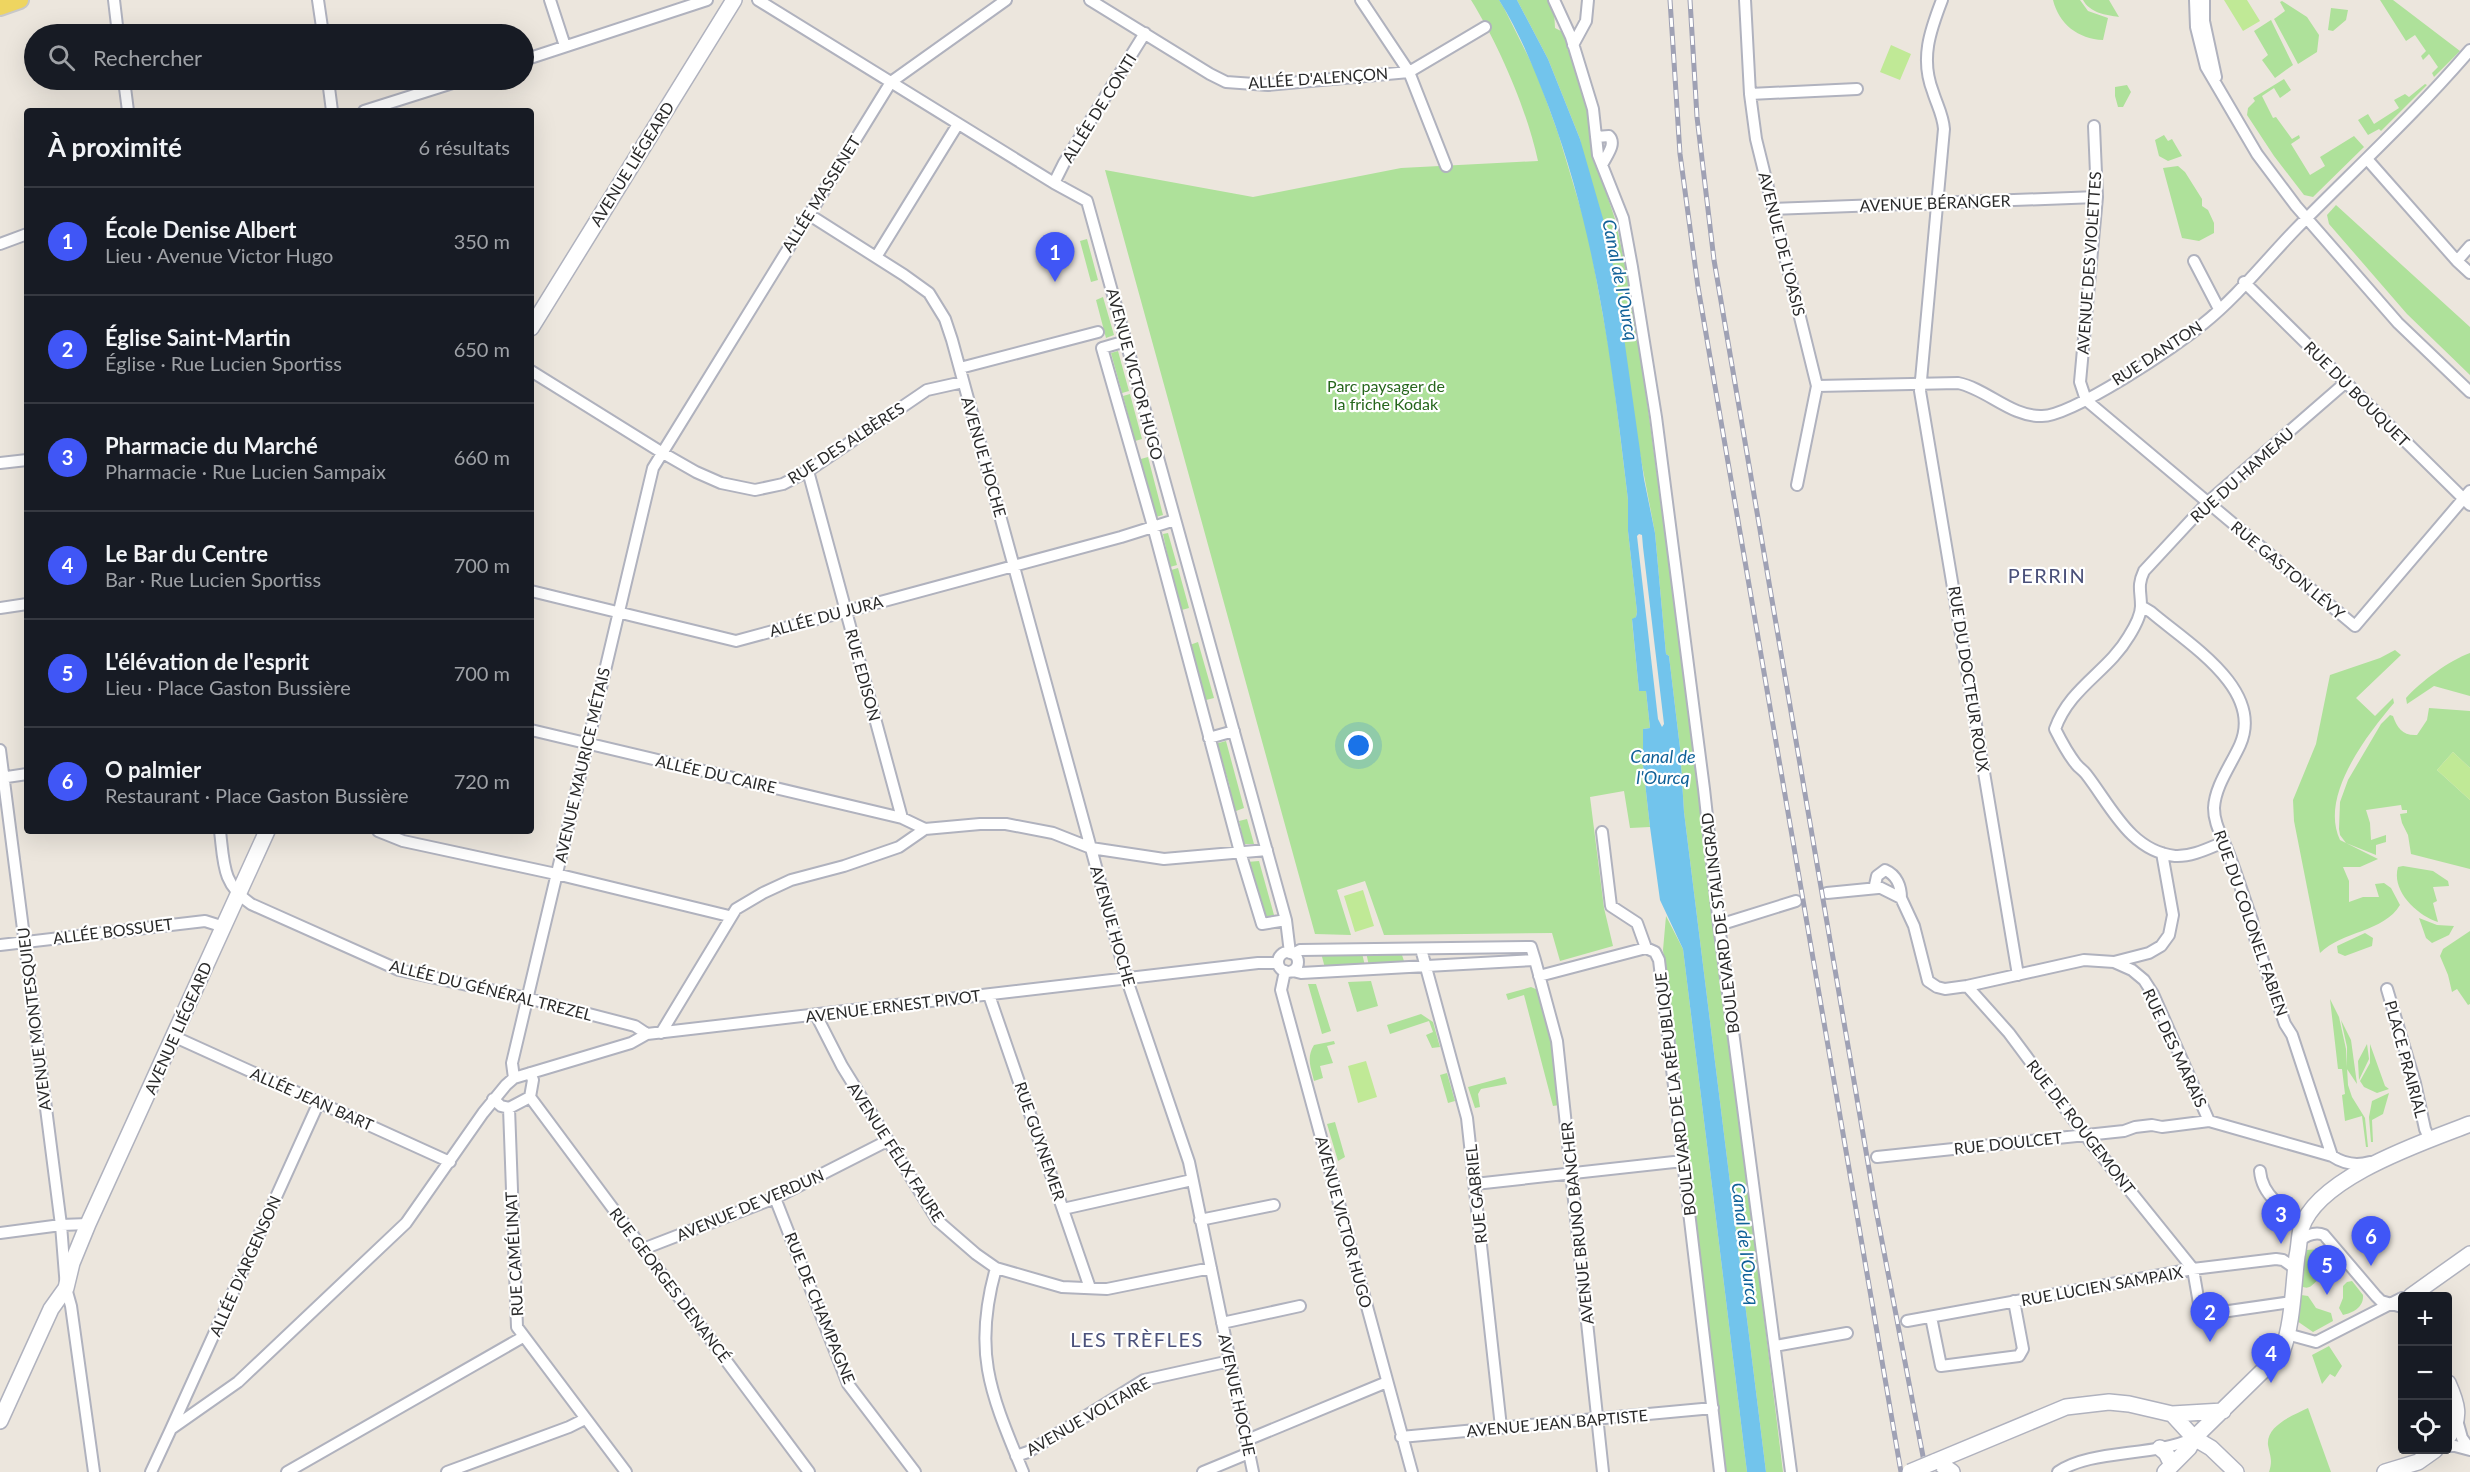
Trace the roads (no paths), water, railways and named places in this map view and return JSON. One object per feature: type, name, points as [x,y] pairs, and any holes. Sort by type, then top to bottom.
[{"type":"main road","points":[[0,7],[20,0]]},
{"type":"street","points":[[114,0],[117,24]]},
{"type":"street","points":[[318,0],[321,24]]},
{"type":"street","points":[[550,0],[565,46]]},
{"type":"street","points":[[534,57],[707,0]]},
{"type":"street","name":"AVENUE LIÉGEARD","points":[[534,322],[734,0]]},
{"type":"street","name":"AVENUE VICTOR HUGO","points":[[758,0],[1054,183],[1088,201],[1286,920],[1291,953],[1298,963],[1285,968],[1281,990],[1412,1472]]},
{"type":"street","points":[[891,82],[1006,0]]},
{"type":"street","name":"ALLÉE D'ALENÇON","points":[[1090,0],[1226,82],[1268,85],[1409,72],[1485,27]]},
{"type":"street","points":[[1361,0],[1409,72],[1446,166]]},
{"type":"street","name":"BOULEVARD DE STALINGRAD","points":[[1554,0],[1573,45],[1593,110],[1602,165],[1623,218],[1656,417],[1704,789],[1719,925],[1791,1472]]},
{"type":"street","points":[[1573,45],[1586,21],[1588,0]]},
{"type":"street","name":"AVENUE DE L'OASIS","points":[[1745,0],[1750,94],[1756,139],[1817,386],[1797,485]]},
{"type":"street","name":"RUE DU DOCTEUR ROUX","points":[[1942,0],[1929,37],[1926,54],[1930,83],[1944,124],[1920,391],[2018,975]]},
{"type":"street","points":[[2195,0],[2196,27],[2203,60],[2257,154],[2307,218],[2398,323],[2470,392]]},
{"type":"street","points":[[2204,0],[2207,35],[2218,86]]},
{"type":"street","name":"ALLÉE DE CONTI","points":[[1054,183],[1144,33]]},
{"type":"street","name":"RUE DANTON","points":[[1817,386],[1950,382],[1967,385],[2015,410],[2042,417],[2086,400],[2148,363],[2204,324],[2367,159],[2470,50]]},
{"type":"street","name":"ALLÉE MASSENET","points":[[661,453],[891,82]]},
{"type":"street","points":[[1750,94],[1857,89]]},
{"type":"street","points":[[125,90],[128,108]]},
{"type":"street","points":[[329,90],[332,108]]},
{"type":"street","points":[[373,108],[430,90]]},
{"type":"street","points":[[876,257],[958,124]]},
{"type":"street","name":"AVENUE DES VIOLETTES","points":[[2086,400],[2080,382],[2097,197],[2094,126]]},
{"type":"street","points":[[1596,137],[1609,136],[1613,143],[1602,165]]},
{"type":"street","points":[[2367,159],[2470,273]]},
{"type":"street","name":"AVENUE BÉRANGER","points":[[1774,209],[2097,197]]},
{"type":"street","name":"AVENUE HOCHE","points":[[808,214],[928,293],[945,319],[1015,566],[1127,980],[1185,1152],[1253,1472]]},
{"type":"street","points":[[0,244],[24,235]]},
{"type":"street","points":[[2457,261],[2470,246]]},
{"type":"street","points":[[2194,261],[2219,309]]},
{"type":"street","name":"RUE DU BOUQUET","points":[[2244,282],[2345,383],[2468,499]]},
{"type":"street","points":[[960,368],[1098,332]]},
{"type":"street","name":"AVENUE VICTOR HUGO","points":[[1126,341],[1102,348],[1153,526],[1240,852],[1262,924],[1286,920]]},
{"type":"street","name":"RUE DES ALBÈRES","points":[[534,373],[661,453],[721,483],[755,490],[783,484],[808,471],[927,390],[963,382]]},
{"type":"street","name":"RUE DU HAMEAU","points":[[2141,606],[2139,582],[2144,571],[2208,502],[2345,383]]},
{"type":"street","name":"RUE GASTON LÉVY","points":[[2086,400],[2355,626],[2468,499]]},
{"type":"street","name":"AVENUE MAURICE MÉTAIS","points":[[514,1078],[512,1064],[556,874],[618,612],[654,468],[661,453]]},
{"type":"street","points":[[0,463],[24,460]]},
{"type":"street","name":"RUE EDISON","points":[[808,471],[902,818]]},
{"type":"street","name":"ALLÉE DU JURA","points":[[534,592],[736,641],[1015,566],[1175,520]]},
{"type":"street","points":[[0,608],[24,604]]},
{"type":"street","points":[[2141,606],[2128,639],[2078,689],[2060,714],[2055,729],[2116,819],[2147,846],[2162,853],[2186,855],[2224,842]]},
{"type":"street","name":"RUE DU COLONEL FABIEN","points":[[2141,606],[2219,669],[2239,695],[2244,711],[2244,729],[2241,743],[2217,794],[2214,806],[2218,828],[2252,920],[2259,949],[2285,1024],[2292,1035],[2332,1156]]},
{"type":"street","name":"ALLÉE DU CAIRE","points":[[534,731],[902,818]]},
{"type":"street","points":[[1209,738],[1234,731]]},
{"type":"street","name":"AVENUE MONTESQUIEU","points":[[0,750],[61,1225],[66,1288],[71,1306],[94,1472]]},
{"type":"street","points":[[2,778],[24,774]]},
{"type":"street","points":[[902,818],[925,829]]},
{"type":"street","points":[[661,1033],[729,916],[746,902],[774,887],[899,847],[925,829],[1006,824],[1047,832],[1091,848],[1164,859],[1267,850]]},
{"type":"street","name":"BOULEVARD DE LA RÉPUBLIQUE","points":[[1602,832],[1611,906],[1637,923],[1646,948],[1655,952],[1659,960],[1720,1472]]},
{"type":"street","points":[[220,834],[226,877],[238,895]]},
{"type":"street","name":"AVENUE LIÉGEARD","points":[[0,1421],[51,1309],[66,1288],[72,1263],[88,1224],[266,834]]},
{"type":"street","points":[[385,834],[402,841],[556,874],[729,916]]},
{"type":"street","points":[[2114,962],[2149,953],[2161,946],[2169,935],[2173,915],[2162,853]]},
{"type":"street","name":"RUE DES MARAIS","points":[[1878,888],[1875,881],[1877,876],[1881,872],[1890,872],[1901,890],[1901,898],[1914,926],[1928,981],[1937,987],[1945,989],[1967,986],[2084,960],[2114,962],[2132,970],[2150,988],[2209,1121],[2332,1156]]},
{"type":"street","points":[[1827,893],[1878,888],[1901,898]]},
{"type":"street","name":"ALLÉE DU GÉNÉRAL TREZEL","points":[[238,895],[254,905],[399,970],[527,998],[634,1026],[647,1034]]},
{"type":"street","points":[[1719,925],[1796,901]]},
{"type":"street","name":"ALLÉE BOSSUET","points":[[0,945],[205,921],[224,927]]},
{"type":"street","points":[[1535,960],[1301,973],[1285,968],[1281,955],[1300,950],[1531,947],[1535,960],[1539,976],[1646,948]]},
{"type":"street","name":"RUE GABRIEL","points":[[1421,949],[1467,1118],[1500,1427]]},
{"type":"street","name":"AVENUE ERNEST PIVOT","points":[[514,1078],[630,1043],[647,1034],[1258,963],[1285,968]]},
{"type":"street","name":"AVENUE BRUNO BANCHER","points":[[1539,976],[1557,1041],[1603,1472]]},
{"type":"street","name":"RUE DE ROUGEMONT","points":[[1967,986],[2009,1033],[2085,1135],[2193,1269]]},
{"type":"street","name":"PLACE PRAIRIAL","points":[[2387,989],[2415,1083],[2427,1134]]},
{"type":"street","name":"RUE GUYNEMER","points":[[989,995],[1089,1288]]},
{"type":"street","name":"AVENUE FÉLIX FAURE","points":[[816,1015],[842,1066],[938,1221],[996,1268],[1062,1287],[1089,1288],[1107,1288],[1211,1268]]},
{"type":"street","name":"ALLÉE JEAN BART","points":[[175,1037],[450,1162]]},
{"type":"street","points":[[493,1100],[509,1108],[530,1097],[533,1080],[530,1073]]},
{"type":"street","points":[[171,1429],[238,1382],[406,1223],[493,1100],[514,1078]]},
{"type":"street","name":"RUE GEORGES DENANCÉ","points":[[530,1097],[809,1472]]},
{"type":"street","name":"ALLÉE D'ARGENSON","points":[[151,1472],[320,1102]]},
{"type":"street","name":"RUE CAMÉLINAT","points":[[509,1108],[517,1327],[626,1472]]},
{"type":"street","name":"RUE DOULCET","points":[[1877,1156],[2124,1131],[2152,1125],[2162,1127],[2209,1121]]},
{"type":"street","points":[[2058,1472],[2076,1462],[2177,1445],[2194,1438],[2277,1359],[2285,1344],[2301,1228],[2313,1209],[2331,1192],[2427,1134],[2470,1124]]},
{"type":"street","name":"AVENUE DE VERDUN","points":[[643,1249],[775,1198],[887,1141]]},
{"type":"street","points":[[2332,1156],[2342,1161],[2358,1164],[2385,1158]]},
{"type":"street","points":[[1475,1184],[1683,1161]]},
{"type":"street","points":[[2260,1171],[2268,1195],[2292,1215],[2305,1221]]},
{"type":"street","points":[[1063,1209],[1192,1180]]},
{"type":"street","name":"RUE DE CHAMPAGNE","points":[[775,1198],[848,1384],[915,1472]]},
{"type":"street","points":[[1200,1220],[1274,1205]]},
{"type":"street","points":[[0,1233],[88,1224]]},
{"type":"street","points":[[2300,1241],[2316,1233],[2324,1235],[2376,1296],[2390,1304]]},
{"type":"street","points":[[2417,1292],[2470,1254]]},
{"type":"street","name":"RUE LUCIEN SAMPAIX","points":[[1906,1321],[2193,1269],[2276,1259],[2283,1260],[2296,1269]]},
{"type":"street","points":[[996,1268],[984,1328],[987,1371],[998,1411],[1023,1472]]},
{"type":"street","points":[[2193,1269],[2201,1315],[2291,1302]]},
{"type":"street","points":[[1931,1317],[1941,1366],[2019,1356],[2022,1349],[2014,1301]]},
{"type":"street","points":[[2287,1334],[2316,1342],[2398,1302]]},
{"type":"street","points":[[1222,1323],[1299,1306]]},
{"type":"street","points":[[1775,1346],[1847,1333]]},
{"type":"street","points":[[287,1472],[523,1337]]},
{"type":"street","name":"AVENUE VOLTAIRE","points":[[1016,1456],[1028,1452],[1144,1380],[1230,1361]]},
{"type":"street","points":[[1247,1440],[1387,1382]]},
{"type":"street","points":[[2452,1393],[2457,1405],[2457,1420],[2462,1438],[2470,1449]]},
{"type":"street","points":[[1910,1472],[2048,1414],[2079,1405],[2120,1403],[2172,1414],[2223,1411]]},
{"type":"street","name":"AVENUE JEAN BAPTISTE","points":[[1401,1437],[1713,1408]]},
{"type":"street","points":[[2211,1448],[2212,1430],[2223,1411]]},
{"type":"street","points":[[2172,1414],[2194,1438],[2211,1448],[2236,1472]]},
{"type":"street","points":[[447,1472],[585,1419]]},
{"type":"street","points":[[2452,1429],[2457,1420]]},
{"type":"street","points":[[2168,1469],[2189,1449],[2194,1438]]},
{"type":"street","points":[[2452,1447],[2470,1449]]},
{"type":"street","points":[[2160,1448],[2166,1452],[2168,1469]]},
{"type":"street","points":[[1203,1472],[1249,1453]]},
{"type":"street","points":[[2385,1472],[2418,1462],[2430,1454]]},
{"type":"street","points":[[1935,1461],[1952,1472]]},
{"type":"water","name":"Canal de l'Ourcq","points":[[1499,0],[1517,0],[1548,59],[1580,139],[1606,229],[1616,281],[1644,479],[1655,533],[1666,654],[1669,656],[1680,748],[1684,812],[1766,1472],[1747,1472],[1683,949],[1660,900],[1643,765],[1643,729],[1650,728],[1646,691],[1639,691],[1632,619],[1636,617],[1637,612],[1628,531],[1628,500],[1609,350],[1591,253],[1566,156],[1533,66]],"holes":[[[1642,535],[1664,724],[1662,727],[1658,719],[1637,536]]]},
{"type":"railway","points":[[1670,0],[1680,154],[1698,287],[1901,1472]]},
{"type":"railway","points":[[1690,0],[1697,117],[1714,260],[1876,1210],[1926,1472]]},
{"type":"place","name":"École Denise Albert","points":[[1055,282]]},
{"type":"place","name":"Pharmacie du Marché","points":[[2281,1244]]},
{"type":"place","name":"O palmier","points":[[2371,1266]]},
{"type":"place","name":"L'élévation de l'esprit","points":[[2327,1295]]},
{"type":"place","name":"Église Saint-Martin","points":[[2210,1342]]},
{"type":"place","name":"Le Bar du Centre","points":[[2271,1383]]},
{"type":"district","name":"PERRIN","points":[[2047,576]]},
{"type":"district","name":"LES TRÈFLES","points":[[1137,1340]]},
{"type":"park label","name":"Parc paysager de la friche Kodak","points":[[1386,395]]}]
